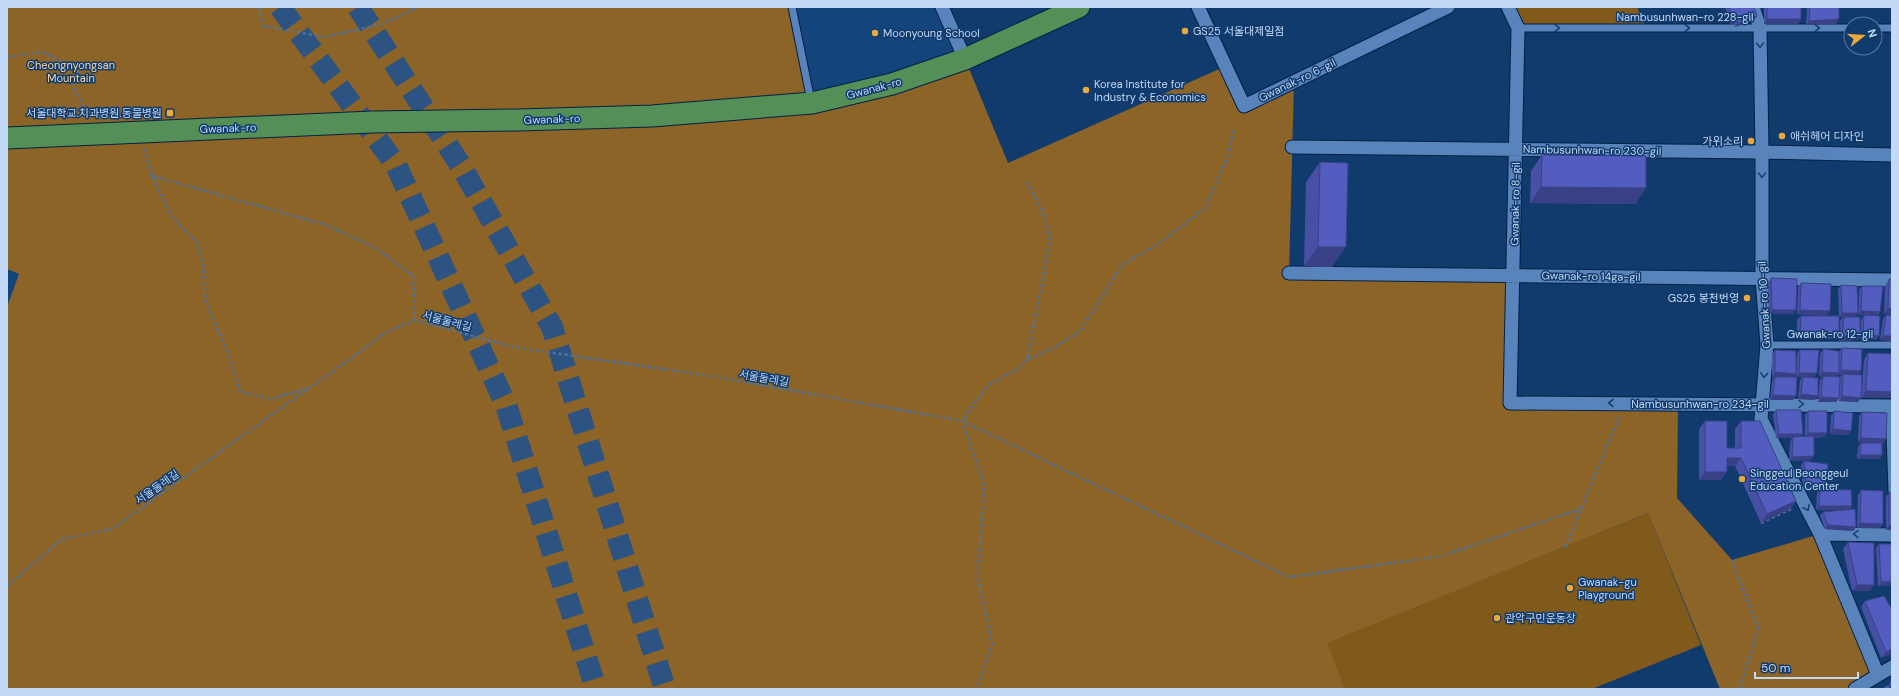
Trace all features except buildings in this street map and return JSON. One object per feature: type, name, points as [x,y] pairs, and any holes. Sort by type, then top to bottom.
[{"type":"main road","name":"Gwanak-ro","points":[[7,138],[372,122],[652,116],[812,103],[892,84],[964,59],[1079,7]]},
{"type":"street","points":[[942,7],[964,59]]},
{"type":"street","name":"Gwanak-ro 6-gil","points":[[1198,7],[1244,106],[1448,7]]},
{"type":"street","name":"Gwanak-ro 8-gil","points":[[1508,7],[1518,28],[1510,403]]},
{"type":"street","name":"Gwanak-ro 10-gil","points":[[1753,7],[1760,28],[1762,277],[1767,345],[1761,419],[1820,534],[1878,675]]},
{"type":"street","name":"Nambusunhwan-ro 230-gil","points":[[1292,147],[1762,152],[1892,155]]},
{"type":"street","name":"Gwanak-ro 14ga-gil","points":[[1289,273],[1762,277],[1892,280]]},
{"type":"street","name":"Nambusunhwan-ro 234-gil","points":[[1510,403],[1890,406]]},
{"type":"street","points":[[1820,534],[1892,535]]},
{"type":"street","points":[[1855,689],[1892,666]]},
{"type":"lane","points":[[792,7],[812,103]]},
{"type":"lane","name":"Nambusunhwan-ro 228-gil","points":[[1518,28],[1843,28]]},
{"type":"lane","name":"Gwanak-ro 12-gil","points":[[1767,345],[1892,345]]},
{"type":"lane","name":"Nambusunhwan-ro 234-gil","points":[[1890,406],[1892,492]]},
{"type":"path","points":[[259,7],[263,26],[325,37],[382,24],[419,7]]},
{"type":"path","points":[[7,57],[42,52],[79,70],[73,83],[77,95],[102,134]]},
{"type":"path","points":[[977,689],[992,644],[978,578],[984,483],[962,421],[987,386],[1017,369],[1027,359],[1050,350],[1080,331],[1122,265],[1161,242],[1205,208],[1228,156],[1234,128]]},
{"type":"path","points":[[139,132],[152,176],[326,225],[374,247],[413,276],[415,320]]},
{"type":"path","name":"서울둘레길","points":[[152,176],[172,217],[198,244],[203,264],[205,299],[228,354],[240,392],[271,399],[311,387]]},
{"type":"path","points":[[1026,182],[1041,207],[1050,241],[1036,305],[1027,359]]},
{"type":"path","name":"서울둘레길","points":[[7,586],[62,539],[112,529],[388,332],[415,320],[514,347],[717,377],[962,421],[1289,577],[1442,556],[1580,509]]},
{"type":"path","points":[[1565,547],[1624,403]]},
{"type":"path","points":[[1761,522],[1804,502]]},
{"type":"path","points":[[1732,560],[1758,628],[1740,689]]},
{"type":"shaded area","name":"Moonyoung School","points":[[792,7],[942,7],[965,59],[812,103]]},
{"type":"shaded area","points":[[1508,7],[1637,7],[1646,28],[1518,28]]},
{"type":"shaded area","points":[[7,269],[19,274],[7,307]]},
{"type":"shaded area","name":"Gwanak-gu Playground","points":[[1648,513],[1701,645],[1592,689],[1345,689],[1326,643]]},
{"type":"green space","name":"Cheongnyongsan Mountain","points":[[7,7],[792,7],[812,103],[965,59],[1008,163],[1226,66],[1245,106],[1294,82],[1289,273],[1513,275],[1510,403],[1678,403],[1677,498],[1732,560],[1820,534],[1878,675],[1855,689],[1720,689],[1648,513],[1327,643],[1345,689],[7,689],[7,307],[19,274],[7,269]]},
{"type":"tunnel","points":[[280,7],[396,165],[506,405],[596,689]]},
{"type":"tunnel","points":[[358,7],[461,166],[552,327],[665,689]]},
{"type":"place","name":"GS25 서울대제일점","points":[[1185,31]]},
{"type":"place","name":"Moonyoung School","points":[[875,33]]},
{"type":"place","name":"Korea Institute for Industry & Economics","points":[[1086,90]]},
{"type":"place","name":"서울대학교.치과병원.동물병원","points":[[170,113]]},
{"type":"place","name":"애쉬헤어 디자인","points":[[1782,136]]},
{"type":"place","name":"가위소리","points":[[1751,141]]},
{"type":"place","name":"GS25 봉천번영","points":[[1747,298]]},
{"type":"place","name":"Singgeul Beonggeul Education Center","points":[[1742,479]]},
{"type":"place","name":"Gwanak-gu Playground","points":[[1570,588]]},
{"type":"place","name":"관악구민운동장","points":[[1497,618]]}]
